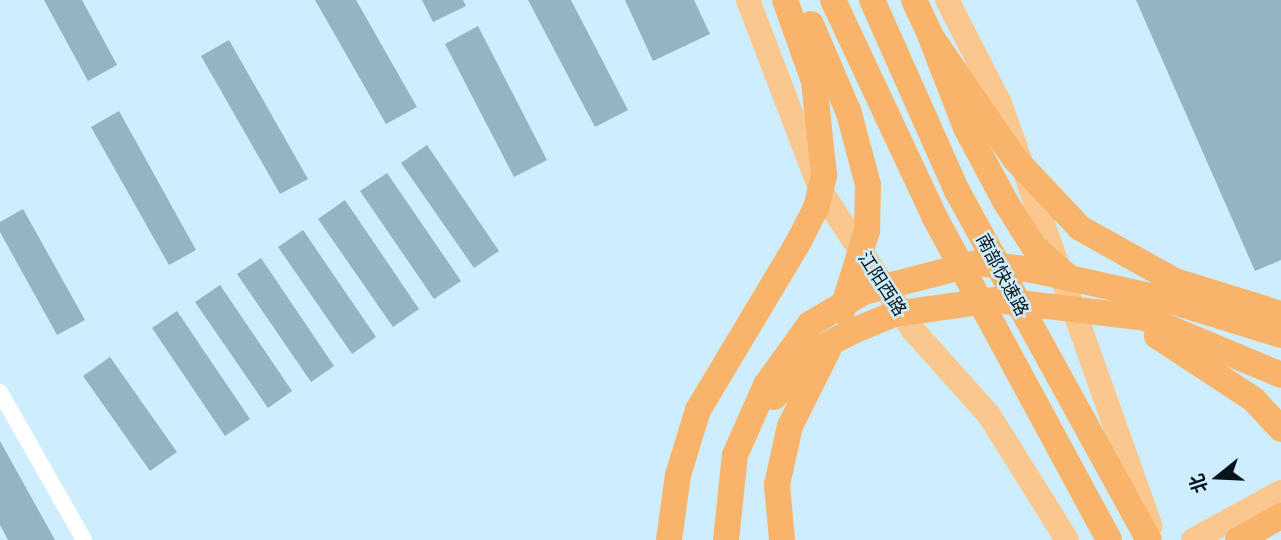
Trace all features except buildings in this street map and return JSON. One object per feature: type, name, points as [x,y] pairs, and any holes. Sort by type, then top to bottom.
[{"type":"highway","points":[[669,540],[678,475],[698,410],[799,241],[824,175],[814,80],[785,0]]},
{"type":"highway","points":[[782,540],[777,485],[789,426],[828,350],[867,231],[867,185],[860,145],[800,0]]},
{"type":"highway","name":"南部快速路","points":[[833,0],[946,240],[1109,540]]},
{"type":"highway","name":"南部快速路","points":[[872,0],[957,191],[1149,540]]},
{"type":"highway","points":[[914,0],[966,128],[1034,247],[1101,306],[1195,357],[1253,399],[1281,429]]},
{"type":"highway","points":[[930,35],[1015,159],[1080,228],[1175,281],[1281,314]]},
{"type":"highway","points":[[726,540],[736,455],[766,385],[810,324],[864,292],[977,263],[1033,270],[1168,300],[1281,335]]},
{"type":"highway","points":[[709,540],[717,498],[757,417],[820,348],[894,314],[995,300],[1145,318],[1281,375]]},
{"type":"highway","points":[[1238,540],[1281,516]]},
{"type":"main road","name":"江阳西路","points":[[748,0],[821,191],[913,330],[989,415],[1067,540]]},
{"type":"main road","points":[[947,0],[1000,103],[1157,540]]},
{"type":"main road","points":[[1193,540],[1281,492]]},
{"type":"street","points":[[0,391],[84,540]]}]
